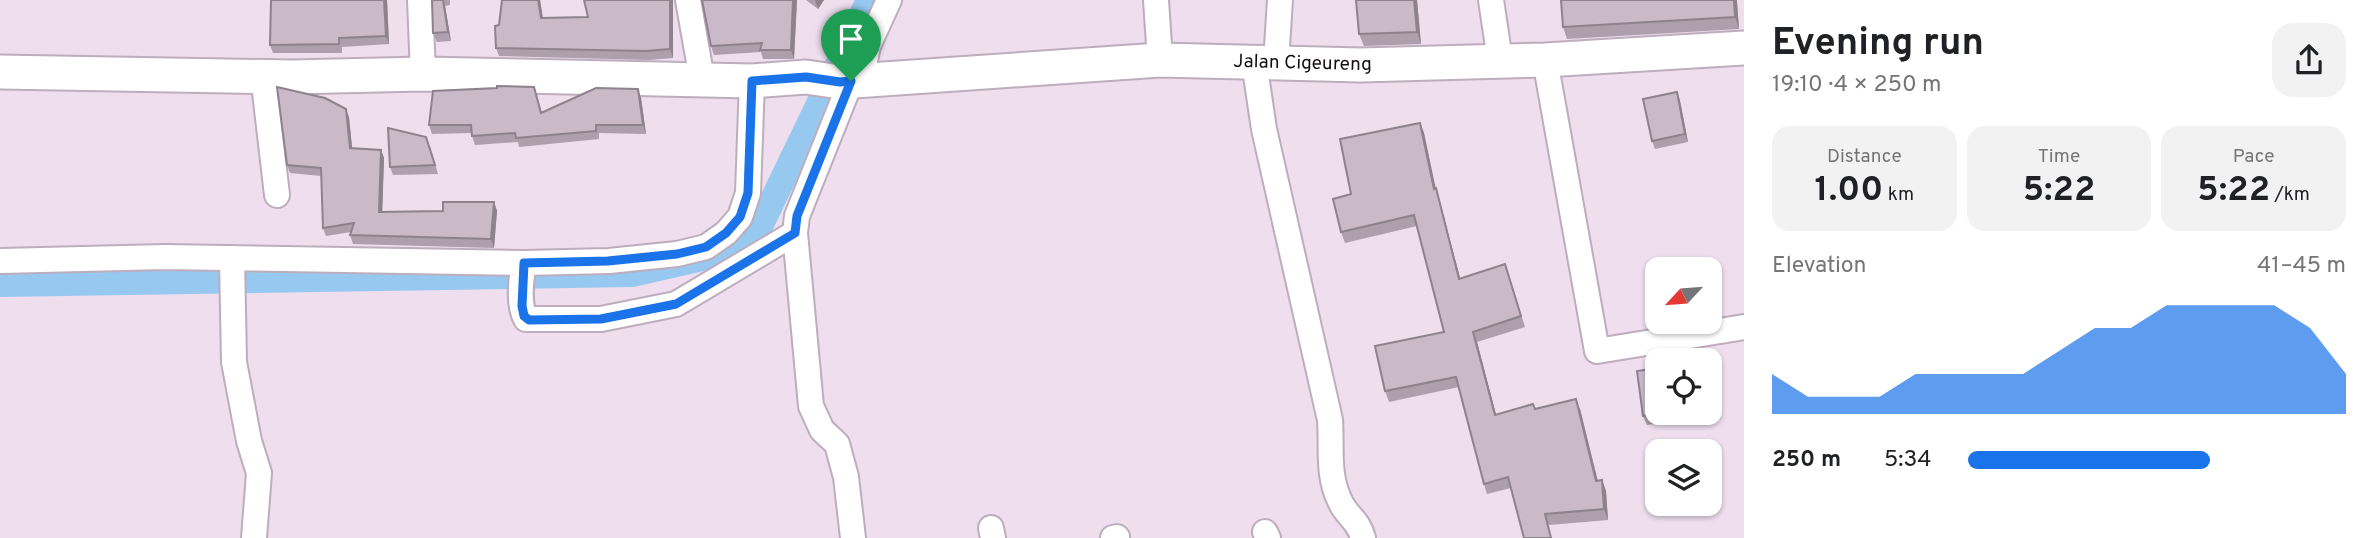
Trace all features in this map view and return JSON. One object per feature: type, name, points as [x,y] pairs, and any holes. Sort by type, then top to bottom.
[{"type":"street","points":[[420,0],[424,74]]},
{"type":"street","points":[[688,0],[702,79]]},
{"type":"street","points":[[853,538],[846,477],[837,443],[822,430],[811,406],[795,233],[797,216],[851,81],[889,0]]},
{"type":"street","points":[[1156,0],[1160,61]]},
{"type":"street","points":[[1280,0],[1265,62],[1264,129],[1331,420],[1330,462],[1333,484],[1341,505],[1359,524],[1363,538]]},
{"type":"street","points":[[1492,0],[1500,60]]},
{"type":"street","name":"Jalan Cigeureng","points":[[0,72],[424,74],[752,81],[806,77],[851,81],[1160,61],[1361,65],[1545,60],[1744,48]]},
{"type":"street","points":[[1545,60],[1597,351],[1744,327]]},
{"type":"street","points":[[263,75],[277,195]]},
{"type":"street","points":[[0,261],[164,257],[232,265],[523,268],[677,254],[706,247],[726,233],[740,217],[748,193],[752,81]]},
{"type":"street","points":[[523,268],[522,306],[526,319],[601,319],[676,304],[795,233]]},
{"type":"street","points":[[232,265],[233,362],[248,441],[259,473],[254,538]]},
{"type":"building","points":[[271,0],[384,0],[386,36],[339,38],[339,44],[270,45]]},
{"type":"building","points":[[432,0],[443,0],[448,32],[433,33]]},
{"type":"building","points":[[502,0],[538,0],[541,18],[588,17],[584,0],[670,0],[670,49],[646,51],[496,48],[495,26],[499,25]]},
{"type":"building","points":[[702,0],[793,0],[791,50],[760,50],[762,43],[711,46]]},
{"type":"building","points":[[1356,0],[1414,0],[1417,32],[1359,34]]},
{"type":"building","points":[[1561,0],[1734,0],[1735,17],[1563,27]]},
{"type":"building","points":[[497,86],[534,87],[541,113],[596,88],[638,89],[643,125],[596,125],[596,131],[516,138],[515,133],[472,136],[471,125],[429,125],[433,91]]},
{"type":"building","points":[[277,87],[325,98],[346,109],[350,148],[381,150],[379,212],[443,211],[443,202],[494,202],[491,239],[350,235],[354,223],[323,228],[321,168],[287,165]]},
{"type":"building","points":[[1677,92],[1685,134],[1652,141],[1643,99]]},
{"type":"building","points":[[1420,123],[1434,189],[1436,188],[1459,279],[1505,264],[1521,316],[1473,332],[1495,415],[1533,404],[1535,409],[1576,399],[1596,481],[1602,480],[1604,509],[1545,514],[1551,538],[1524,538],[1508,477],[1484,484],[1456,377],[1385,391],[1375,346],[1444,332],[1414,215],[1341,232],[1333,199],[1351,194],[1340,139]]},
{"type":"building","points":[[388,128],[426,137],[435,165],[390,167]]},
{"type":"building","points":[[1645,370],[1645,416],[1643,416],[1637,371]]},
{"type":"waterway","points":[[0,284],[632,274],[750,247],[869,0]]},
{"type":"route","points":[[806,77],[851,81],[797,216],[795,233],[676,304],[601,319],[526,319],[522,306],[524,263],[608,261],[677,254],[706,247],[726,233],[740,217],[748,193],[752,81],[806,77]]}]
